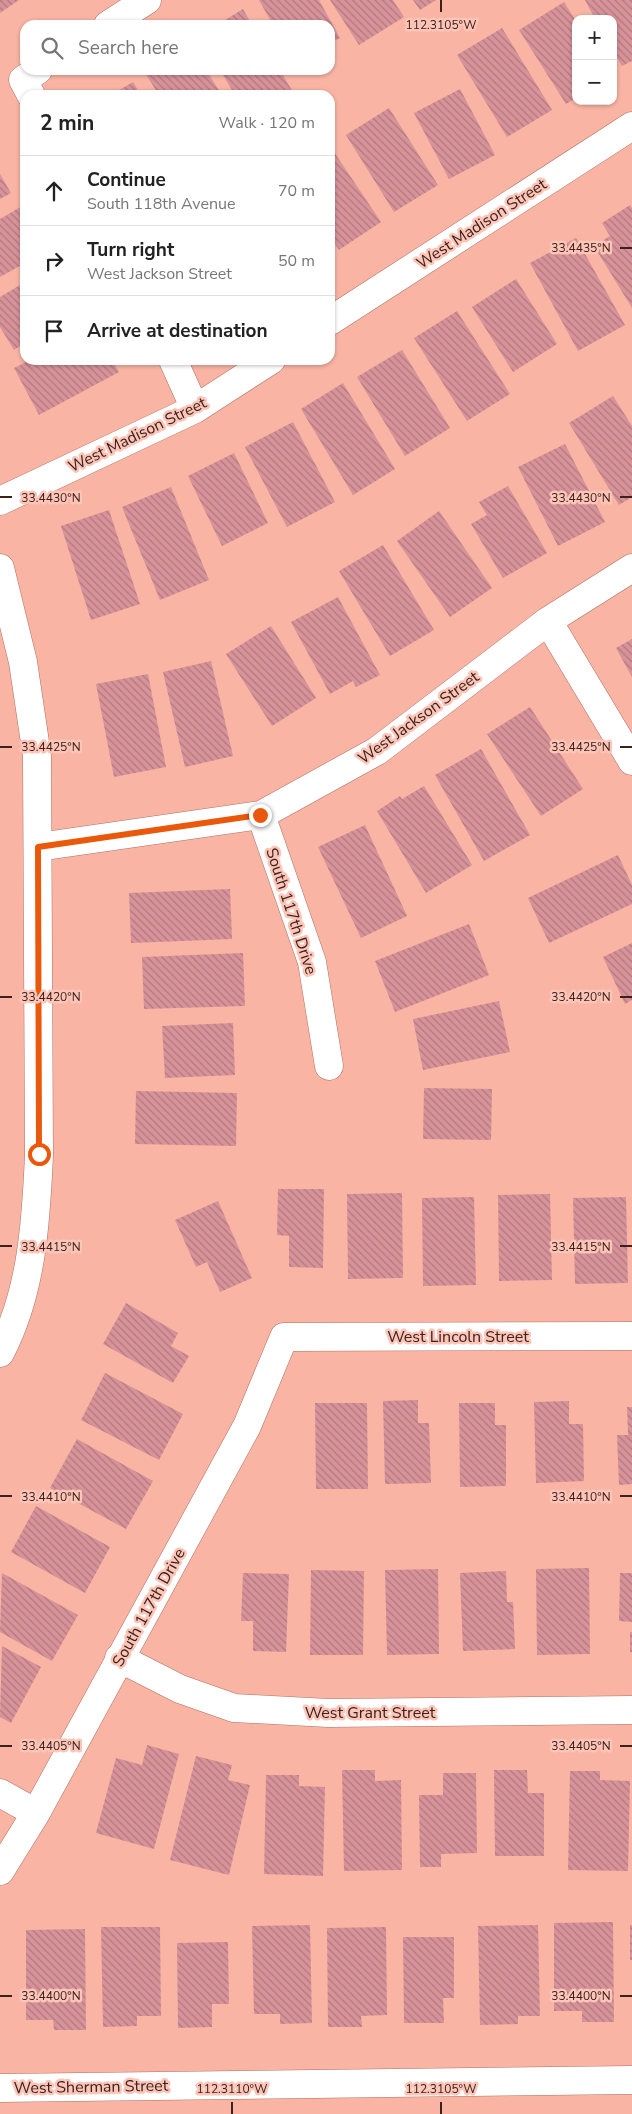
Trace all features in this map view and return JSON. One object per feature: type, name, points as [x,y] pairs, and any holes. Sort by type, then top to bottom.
[{"type":"street","points":[[116,20],[147,0]]},
{"type":"street","name":"West Madison Street","points":[[335,318],[632,126]]},
{"type":"street","points":[[175,365],[195,409]]},
{"type":"street","name":"West Madison Street","points":[[0,501],[195,409],[262,365]]},
{"type":"street","points":[[0,568],[23,662],[37,756],[39,1154],[36,1214],[21,1303],[13,1328],[0,1353]]},
{"type":"street","name":"West Jackson Street","points":[[38,847],[260,815],[377,752],[548,621],[632,568]]},
{"type":"street","points":[[548,621],[632,761]]},
{"type":"street","name":"South 117th Drive","points":[[260,815],[312,962],[329,1066]]},
{"type":"street","name":"West Lincoln Street","points":[[284,1337],[632,1336]]},
{"type":"street","name":"South 117th Drive","points":[[0,1871],[36,1813],[247,1426],[284,1337]]},
{"type":"street","name":"West Grant Street","points":[[119,1658],[180,1689],[234,1708],[328,1713],[632,1710]]},
{"type":"street","points":[[0,1793],[36,1813]]},
{"type":"street","name":"West Sherman Street","points":[[0,2088],[632,2080]]},
{"type":"building","points":[[0,0],[19,0],[0,13]]},
{"type":"building","points":[[259,0],[319,0],[330,20],[270,20]]},
{"type":"building","points":[[330,0],[393,0],[404,17],[359,45]]},
{"type":"building","points":[[413,0],[436,0],[420,10]]},
{"type":"building","points":[[585,0],[632,0],[632,61],[622,66],[617,58],[617,15],[593,15]]},
{"type":"building","points":[[564,2],[572,15],[572,100],[566,104],[519,30]]},
{"type":"building","points":[[243,9],[249,20],[225,20]]},
{"type":"building","points":[[502,28],[552,110],[507,137],[457,55]]},
{"type":"building","points":[[335,29],[340,38],[335,40]]},
{"type":"building","points":[[146,75],[209,75],[219,90],[156,90]]},
{"type":"building","points":[[223,75],[283,75],[292,90],[232,90]]},
{"type":"building","points":[[133,82],[138,90],[119,90]]},
{"type":"building","points":[[460,89],[495,155],[449,179],[414,113]]},
{"type":"building","points":[[389,108],[438,185],[394,212],[346,135]]},
{"type":"building","points":[[335,153],[381,222],[339,250],[335,244]]},
{"type":"building","points":[[0,174],[11,193],[0,199]]},
{"type":"building","points":[[630,205],[632,208],[632,308],[594,246],[610,236],[602,223]]},
{"type":"building","points":[[20,207],[20,266],[0,277],[0,219]]},
{"type":"building","points":[[576,238],[625,325],[578,351],[530,263]]},
{"type":"building","points":[[516,279],[557,344],[513,372],[472,307]]},
{"type":"building","points":[[20,285],[20,346],[14,350],[0,327],[0,297]]},
{"type":"building","points":[[457,311],[510,394],[467,421],[414,338]]},
{"type":"building","points":[[402,350],[450,428],[405,456],[357,377]]},
{"type":"building","points":[[20,365],[115,365],[119,372],[39,415],[14,368]]},
{"type":"building","points":[[343,383],[395,469],[353,495],[301,409]]},
{"type":"building","points":[[613,396],[632,426],[632,497],[619,505],[569,423]]},
{"type":"building","points":[[293,422],[335,502],[287,527],[245,447]]},
{"type":"building","points":[[565,444],[605,522],[558,546],[518,467]]},
{"type":"building","points":[[234,453],[268,523],[222,546],[188,476]]},
{"type":"building","points":[[508,486],[547,553],[503,578],[471,524],[487,515],[479,502]]},
{"type":"building","points":[[171,487],[209,580],[160,600],[122,507]]},
{"type":"building","points":[[109,510],[140,604],[91,620],[61,526]]},
{"type":"building","points":[[439,511],[492,588],[450,617],[397,541]]},
{"type":"building","points":[[383,545],[434,630],[390,656],[339,571]]},
{"type":"building","points":[[338,597],[380,675],[356,687],[353,681],[330,694],[291,622]]},
{"type":"building","points":[[271,626],[316,698],[272,726],[226,654]]},
{"type":"building","points":[[632,639],[632,677],[616,648]]},
{"type":"building","points":[[211,661],[233,756],[185,767],[163,672]]},
{"type":"building","points":[[148,674],[166,767],[114,777],[96,684]]},
{"type":"building","points":[[530,707],[583,789],[541,816],[487,734]]},
{"type":"building","points":[[481,749],[530,835],[484,861],[435,775]]},
{"type":"building","points":[[424,786],[472,865],[426,893],[377,811],[400,796],[402,799]]},
{"type":"building","points":[[365,825],[407,916],[361,938],[318,847]]},
{"type":"building","points":[[618,855],[632,885],[632,904],[549,943],[528,898]]},
{"type":"building","points":[[230,889],[232,939],[131,943],[129,893]]},
{"type":"building","points":[[469,924],[489,975],[395,1012],[375,961]]},
{"type":"building","points":[[632,943],[632,1000],[625,1004],[603,957]]},
{"type":"building","points":[[243,953],[245,1006],[144,1009],[142,957]]},
{"type":"building","points":[[499,1001],[510,1052],[423,1070],[413,1019]]},
{"type":"building","points":[[233,1023],[235,1075],[165,1078],[162,1026]]},
{"type":"building","points":[[424,1088],[492,1089],[491,1140],[423,1139]]},
{"type":"building","points":[[136,1091],[237,1093],[236,1146],[135,1144]]},
{"type":"building","points":[[278,1189],[324,1189],[323,1268],[289,1267],[289,1236],[277,1235]]},
{"type":"building","points":[[402,1193],[403,1278],[348,1279],[347,1194]]},
{"type":"building","points":[[550,1194],[552,1280],[499,1281],[498,1195]]},
{"type":"building","points":[[474,1197],[476,1285],[423,1286],[422,1198]]},
{"type":"building","points":[[626,1197],[628,1283],[575,1284],[573,1198]]},
{"type":"building","points":[[218,1201],[252,1278],[220,1292],[207,1262],[196,1267],[175,1220]]},
{"type":"building","points":[[126,1303],[178,1333],[171,1346],[189,1356],[173,1383],[103,1344]]},
{"type":"building","points":[[105,1373],[183,1414],[159,1460],[81,1420]]},
{"type":"building","points":[[418,1400],[418,1423],[429,1423],[431,1483],[385,1484],[383,1401]]},
{"type":"building","points":[[569,1401],[569,1424],[583,1424],[584,1481],[536,1483],[534,1402]]},
{"type":"building","points":[[315,1403],[367,1403],[368,1489],[316,1489]]},
{"type":"building","points":[[459,1403],[495,1403],[495,1425],[506,1425],[506,1486],[460,1487]]},
{"type":"building","points":[[627,1407],[632,1407],[632,1484],[619,1485],[617,1435],[628,1435]]},
{"type":"building","points":[[77,1439],[153,1481],[126,1529],[50,1488]]},
{"type":"building","points":[[36,1506],[110,1547],[85,1593],[11,1552]]},
{"type":"building","points":[[589,1568],[590,1654],[537,1655],[536,1569]]},
{"type":"building","points":[[438,1569],[439,1654],[387,1655],[385,1570]]},
{"type":"building","points":[[311,1570],[364,1571],[363,1655],[310,1655]]},
{"type":"building","points":[[506,1571],[507,1602],[513,1602],[515,1649],[463,1651],[460,1573]]},
{"type":"building","points":[[2,1573],[78,1615],[52,1661],[0,1632]]},
{"type":"building","points":[[243,1573],[289,1574],[286,1652],[253,1651],[253,1621],[241,1621]]},
{"type":"building","points":[[620,1573],[632,1573],[632,1622],[619,1621]]},
{"type":"building","points":[[630,1632],[632,1632],[632,1652],[630,1652]]},
{"type":"building","points":[[2,1646],[41,1667],[11,1723],[0,1717]]},
{"type":"building","points":[[147,1745],[179,1754],[154,1849],[96,1833],[116,1758],[142,1765]]},
{"type":"building","points":[[196,1756],[232,1765],[228,1780],[250,1785],[229,1875],[170,1860]]},
{"type":"building","points":[[342,1770],[375,1770],[375,1781],[401,1780],[402,1870],[344,1871]]},
{"type":"building","points":[[494,1770],[527,1770],[528,1793],[544,1793],[544,1856],[495,1856]]},
{"type":"building","points":[[570,1771],[600,1771],[600,1780],[630,1781],[628,1871],[568,1870]]},
{"type":"building","points":[[443,1773],[476,1773],[477,1853],[441,1854],[441,1867],[420,1867],[419,1795],[443,1795]]},
{"type":"building","points":[[266,1775],[299,1775],[299,1786],[325,1787],[323,1876],[264,1874]]},
{"type":"building","points":[[613,1922],[614,2022],[582,2022],[582,2011],[554,2011],[554,1923]]},
{"type":"building","points":[[310,1925],[312,2023],[280,2024],[280,2014],[254,2014],[252,1926]]},
{"type":"building","points":[[538,1925],[540,2016],[518,2016],[518,2024],[480,2025],[478,1926]]},
{"type":"building","points":[[630,1925],[632,1925],[632,1960],[630,1960]]},
{"type":"building","points":[[101,1927],[160,1927],[161,2016],[137,2016],[137,2026],[103,2027]]},
{"type":"building","points":[[386,1927],[387,2015],[361,2016],[362,2027],[328,2027],[327,1928]]},
{"type":"building","points":[[85,1929],[86,2030],[54,2030],[53,2020],[26,2020],[26,1930]]},
{"type":"building","points":[[403,1937],[454,1937],[454,1998],[443,1998],[444,2023],[404,2023]]},
{"type":"building","points":[[228,1942],[229,2004],[212,2004],[212,2027],[178,2028],[177,1943]]},
{"type":"route","points":[[39,1154],[38,847],[260,815]]}]
